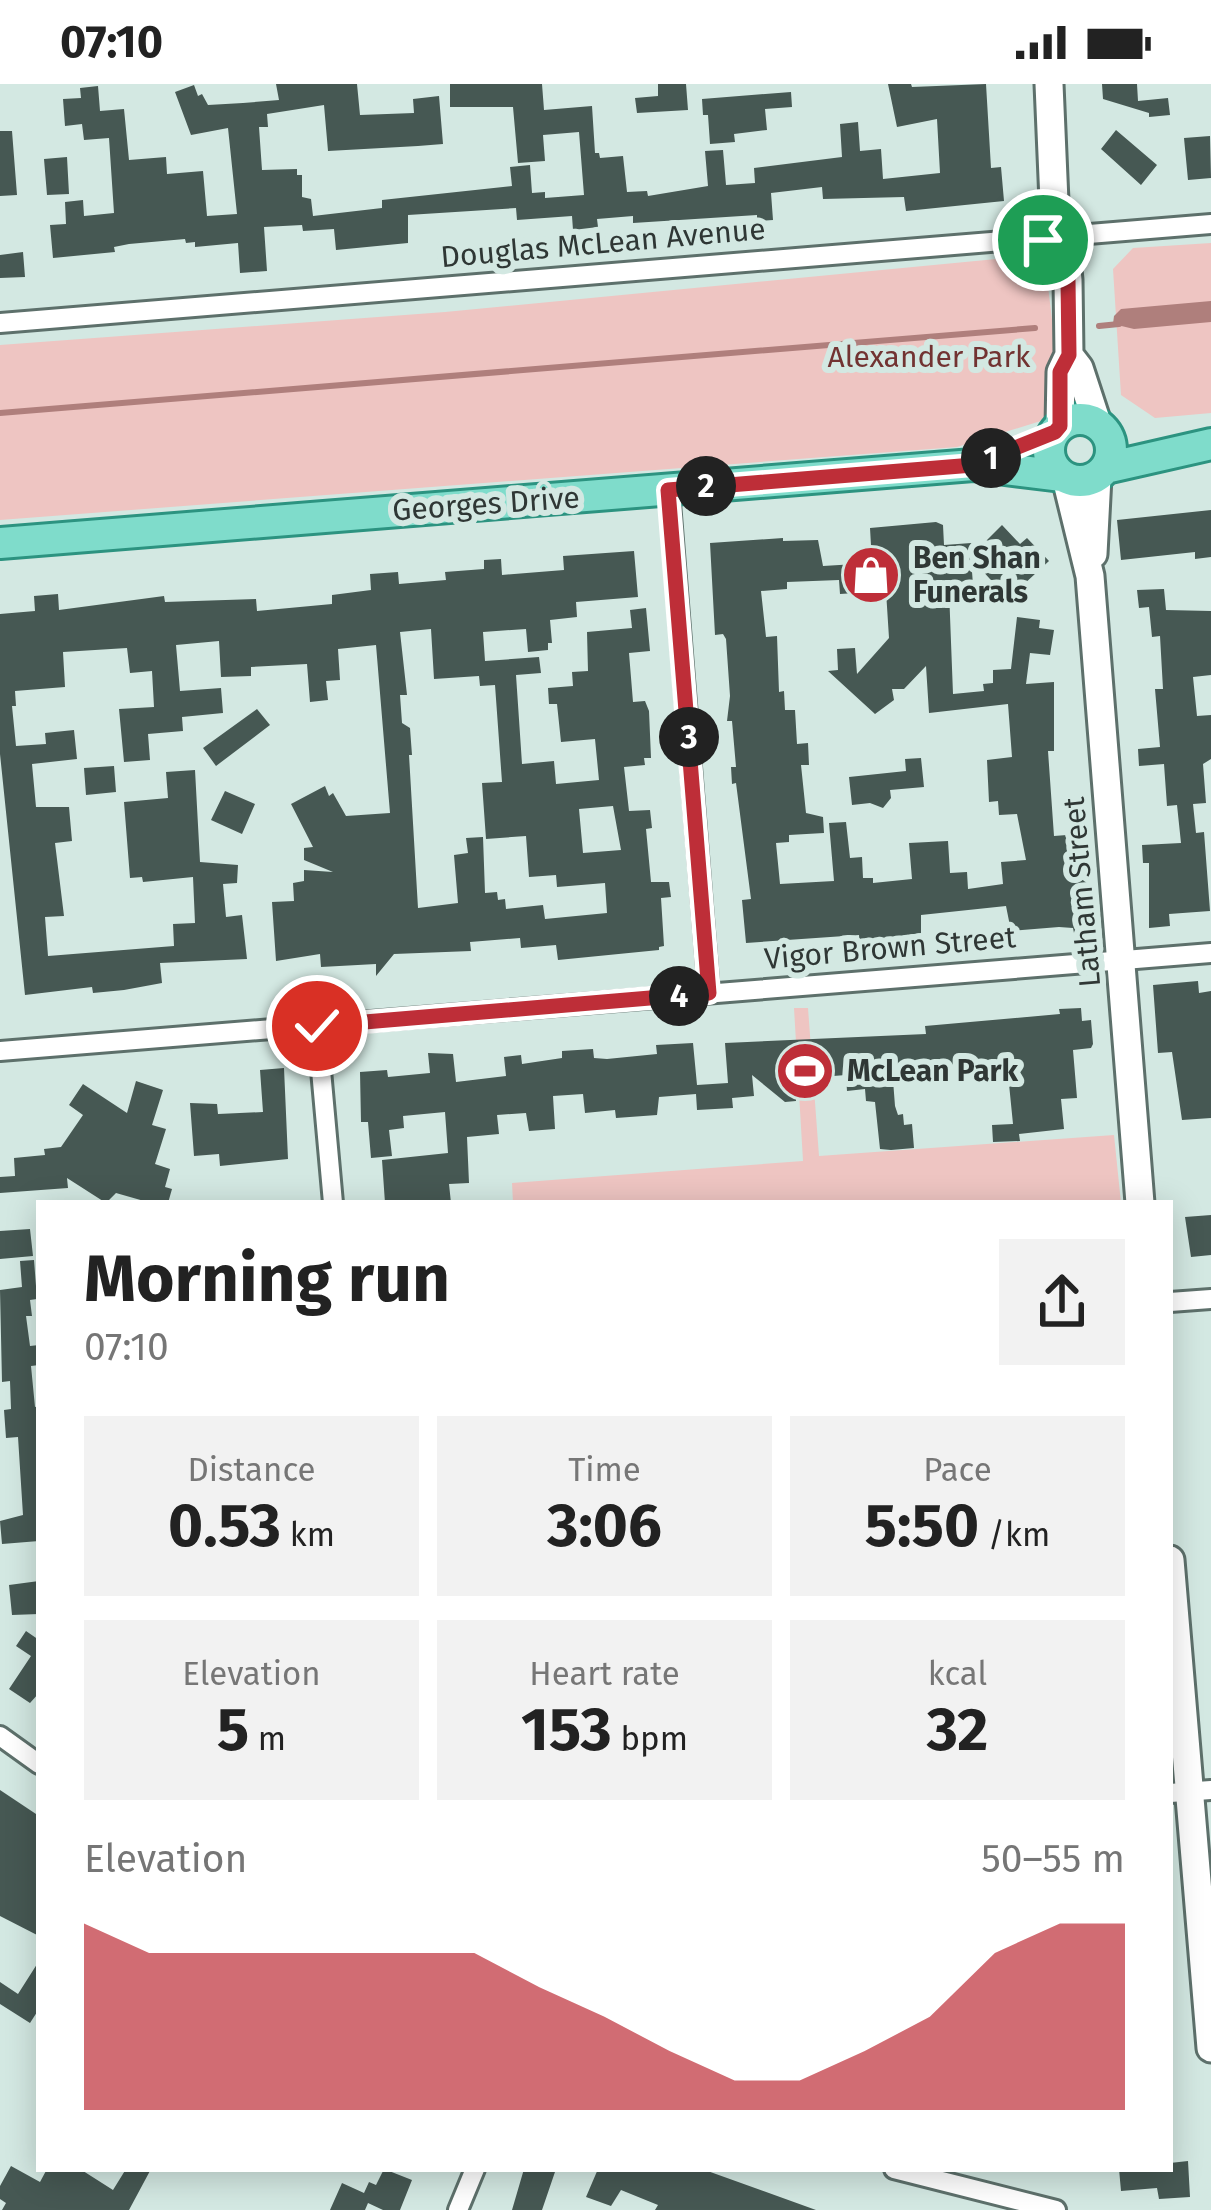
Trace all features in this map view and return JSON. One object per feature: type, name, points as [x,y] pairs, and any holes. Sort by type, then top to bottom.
[{"type":"main road","points":[[1048,84],[1055,226],[1068,280],[1069,355],[1060,372],[1058,429],[1049,450],[1083,475],[1112,451],[1079,368],[1069,355]]},
{"type":"main road","points":[[1058,429],[1078,419],[1102,428]]},
{"type":"main road","name":"Georges Drive","points":[[1102,428],[1125,438],[1206,444]]},
{"type":"main road","name":"Georges Drive","points":[[973,465],[1058,429]]},
{"type":"main road","name":"Georges Drive","points":[[0,543],[973,465],[1083,475],[1206,444]]},
{"type":"main road","name":"Latham Street","points":[[1083,475],[1096,535],[1090,576],[1140,1200]]},
{"type":"main road","points":[[1173,1595],[1211,2048]]},
{"type":"street","name":"Douglas McLean Avenue","points":[[0,323],[1211,224]]},
{"type":"street","points":[[668,490],[709,993]]},
{"type":"street","name":"Vigor Brown Street","points":[[0,1051],[1211,952]]},
{"type":"street","points":[[317,1026],[333,1200]]},
{"type":"street","points":[[1173,1302],[1211,1299]]},
{"type":"street","points":[[0,1736],[36,1762]]},
{"type":"street","points":[[458,2210],[474,2172]]},
{"type":"street","points":[[906,2172],[1056,2210]]},
{"type":"green space","name":"Alexander Park","points":[[1211,243],[1211,413],[1155,418],[1121,395],[1113,269],[1133,248]]},
{"type":"green space","name":"Alexander Park","points":[[1017,257],[1047,278],[1060,386],[1044,420],[957,447],[0,520],[0,345],[445,312]]},
{"type":"green space","name":"McLean Park","points":[[794,1008],[808,1008],[819,1156],[1114,1135],[1121,1200],[513,1200],[512,1183],[803,1161]]},
{"type":"shaded area","points":[[1211,301],[1211,322],[1134,329],[1113,324],[1121,309]]},
{"type":"building","points":[[276,84],[357,84],[360,115],[414,113],[413,99],[439,96],[443,144],[328,151],[324,105],[267,114],[268,127],[259,127],[262,170],[297,169],[297,175],[302,175],[302,197],[311,199],[313,216],[382,208],[382,200],[512,186],[510,167],[530,165],[532,193],[545,192],[545,198],[584,195],[579,132],[543,135],[545,161],[518,163],[513,107],[450,107],[450,84],[542,84],[544,110],[592,106],[595,153],[600,158],[623,156],[627,192],[647,191],[648,196],[708,186],[705,151],[723,150],[726,185],[755,183],[754,168],[842,157],[840,124],[858,122],[860,151],[881,149],[883,179],[940,173],[937,119],[897,127],[888,84],[986,84],[991,168],[1001,167],[1004,201],[906,211],[904,197],[823,199],[822,187],[771,193],[773,220],[757,221],[757,215],[633,223],[633,216],[597,219],[598,227],[573,230],[572,216],[517,220],[516,208],[408,215],[408,243],[336,250],[334,229],[264,227],[267,271],[240,273],[238,243],[195,247],[195,242],[185,239],[53,258],[50,225],[66,224],[65,202],[83,200],[84,216],[114,213],[109,138],[84,140],[82,124],[65,126],[63,99],[81,98],[80,88],[98,86],[100,111],[124,109],[129,160],[166,157],[167,174],[203,171],[207,216],[237,214],[228,128],[191,135],[175,92],[194,85],[208,105],[243,103],[279,100]]},
{"type":"building","points":[[658,84],[686,84],[688,110],[637,113],[635,98],[658,96]]},
{"type":"building","points":[[1102,84],[1137,84],[1138,101],[1168,98],[1170,115],[1149,117],[1149,113],[1103,99]]},
{"type":"building","points":[[791,92],[792,107],[765,109],[767,130],[734,134],[735,142],[710,144],[702,99]]},
{"type":"building","points":[[1116,130],[1157,165],[1141,185],[1101,149]]},
{"type":"building","points":[[0,131],[12,131],[17,195],[0,196]]},
{"type":"building","points":[[1210,136],[1211,178],[1188,180],[1184,138]]},
{"type":"building","points":[[67,157],[69,194],[47,195],[44,159]]},
{"type":"building","points":[[23,252],[25,277],[0,278],[0,255]]},
{"type":"building","points":[[1211,510],[1211,557],[1195,559],[1195,552],[1121,560],[1117,520]]},
{"type":"building","points":[[936,522],[943,525],[944,545],[985,542],[1002,525],[1020,544],[1027,538],[1049,561],[1008,599],[971,558],[973,585],[949,590],[953,694],[984,691],[983,684],[993,683],[993,670],[1011,669],[1017,617],[1040,620],[1039,628],[1054,630],[1050,655],[1030,653],[1026,684],[1054,682],[1054,751],[1048,751],[1054,836],[1067,835],[1069,867],[1085,866],[1091,932],[1074,933],[1073,928],[1059,927],[1011,931],[1006,906],[921,915],[921,933],[878,939],[878,947],[860,949],[859,935],[746,943],[742,900],[751,899],[736,783],[732,784],[731,767],[736,767],[732,721],[727,721],[726,639],[723,634],[715,635],[710,543],[818,540],[823,566],[872,563],[870,528]],"holes":[[[839,580],[840,594],[886,591],[889,638],[857,674],[855,648],[837,649],[838,670],[828,671],[875,714],[894,700],[892,689],[904,689],[926,666],[929,713],[1008,704],[1012,757],[987,760],[989,802],[998,801],[999,815],[1017,814],[1026,860],[1001,862],[1003,884],[968,889],[967,872],[950,873],[948,841],[909,843],[912,879],[873,883],[873,878],[863,878],[862,857],[850,858],[846,822],[829,823],[834,881],[780,884],[776,843],[789,842],[789,835],[824,833],[823,817],[806,813],[801,765],[809,765],[808,743],[797,744],[795,710],[785,710],[784,691],[779,692],[777,636],[766,637],[761,591],[787,589],[787,582]]]},
{"type":"building","points":[[634,551],[638,597],[576,602],[577,617],[550,620],[548,650],[528,652],[526,629],[483,632],[485,661],[539,657],[541,673],[516,675],[522,764],[554,761],[556,784],[599,780],[595,739],[561,742],[557,704],[549,704],[548,688],[573,686],[572,672],[588,671],[587,632],[632,628],[630,610],[646,608],[650,651],[629,653],[633,702],[645,701],[649,711],[651,758],[644,758],[645,765],[624,767],[629,811],[650,810],[652,828],[646,829],[651,882],[669,882],[671,897],[661,898],[664,946],[558,960],[556,945],[521,948],[520,938],[470,942],[471,951],[394,954],[376,976],[376,964],[321,967],[320,954],[276,961],[272,902],[294,901],[293,883],[304,881],[304,870],[333,872],[304,860],[304,848],[313,847],[291,804],[325,786],[346,816],[390,813],[376,645],[338,649],[340,680],[326,681],[328,700],[310,702],[307,664],[251,667],[251,676],[221,677],[219,641],[176,645],[180,691],[221,688],[223,713],[182,717],[183,731],[148,734],[150,760],[124,762],[119,709],[154,707],[152,671],[130,673],[127,648],[63,652],[65,687],[15,691],[16,706],[12,706],[16,746],[46,744],[45,733],[74,730],[77,759],[32,764],[36,807],[69,807],[72,841],[55,843],[64,916],[45,917],[48,956],[174,946],[173,924],[195,923],[193,877],[143,882],[142,877],[130,878],[124,802],[168,798],[166,772],[195,770],[200,862],[238,865],[237,883],[223,884],[226,917],[242,915],[247,959],[160,963],[162,983],[124,990],[93,993],[92,987],[25,995],[0,754],[0,614],[35,611],[34,596],[58,594],[59,610],[164,596],[165,602],[256,599],[257,611],[332,604],[332,595],[371,590],[370,574],[398,572],[399,584],[446,580],[445,572],[484,569],[484,560],[501,559],[502,575],[564,570],[563,556]],"holes":[[[431,629],[434,679],[479,676],[480,686],[495,685],[502,782],[482,783],[486,839],[526,836],[529,877],[556,875],[557,887],[605,883],[607,913],[545,919],[543,905],[506,909],[505,899],[498,900],[497,892],[485,893],[483,837],[466,838],[468,853],[454,855],[458,903],[418,908],[410,728],[402,723],[400,695],[407,695],[400,632]],[[613,806],[621,850],[583,853],[579,809]]]},
{"type":"building","points":[[1164,589],[1166,610],[1211,611],[1211,675],[1193,677],[1197,716],[1211,715],[1211,759],[1203,764],[1206,803],[1193,804],[1196,833],[1204,832],[1210,911],[1169,914],[1170,926],[1149,928],[1149,863],[1143,863],[1142,845],[1181,843],[1177,805],[1167,806],[1164,764],[1139,766],[1138,749],[1160,747],[1155,689],[1163,689],[1160,636],[1152,637],[1149,607],[1139,608],[1137,590]]},
{"type":"building","points":[[257,709],[270,725],[216,766],[203,748]]},
{"type":"building","points":[[921,758],[924,787],[890,790],[891,798],[883,808],[870,803],[852,805],[849,777],[906,771],[905,759]]},
{"type":"building","points":[[114,766],[116,792],[86,795],[84,768]]},
{"type":"building","points":[[225,791],[255,804],[242,834],[211,820]]},
{"type":"building","points":[[1198,981],[1199,993],[1211,991],[1211,1118],[1182,1120],[1172,1052],[1158,1053],[1153,985]]},
{"type":"building","points":[[1081,1008],[1082,1021],[1091,1020],[1093,1044],[1073,1050],[1077,1098],[1061,1099],[1064,1129],[1019,1134],[1020,1141],[993,1142],[992,1125],[1013,1124],[1008,1074],[959,1078],[958,1068],[892,1067],[895,1106],[898,1115],[903,1114],[904,1125],[912,1124],[914,1148],[891,1150],[880,1149],[875,1102],[866,1101],[865,1089],[847,1091],[846,1075],[795,1079],[796,1101],[785,1102],[752,1075],[754,1096],[732,1098],[733,1108],[697,1110],[696,1094],[659,1097],[657,1115],[616,1118],[615,1110],[585,1113],[583,1094],[553,1096],[555,1129],[529,1131],[526,1113],[497,1115],[499,1134],[467,1137],[469,1183],[449,1184],[451,1200],[385,1200],[382,1160],[448,1153],[445,1112],[403,1116],[404,1128],[389,1130],[392,1156],[371,1158],[368,1122],[361,1122],[360,1072],[387,1070],[388,1077],[430,1073],[428,1053],[453,1054],[456,1082],[506,1076],[504,1057],[521,1055],[522,1064],[562,1058],[562,1051],[593,1049],[594,1058],[607,1059],[657,1054],[656,1045],[693,1043],[697,1085],[728,1083],[725,1043],[926,1034],[925,1026],[1060,1014],[1059,1009]]},
{"type":"building","points":[[284,1068],[288,1159],[220,1166],[219,1154],[194,1156],[190,1103],[217,1104],[218,1114],[263,1112],[260,1070]]},
{"type":"building","points":[[136,1081],[163,1090],[152,1125],[166,1129],[155,1164],[170,1169],[165,1187],[172,1189],[169,1200],[140,1200],[116,1193],[101,1200],[67,1178],[68,1188],[0,1193],[0,1177],[15,1176],[14,1158],[45,1155],[44,1149],[61,1147],[83,1115],[69,1105],[83,1084],[127,1113]]},
{"type":"building","points":[[1211,1215],[1211,1255],[1191,1257],[1185,1217]]},
{"type":"building","points":[[30,1229],[33,1256],[0,1259],[0,1231]]},
{"type":"building","points":[[34,1260],[36,1286],[36,1299],[30,1300],[32,1316],[26,1316],[30,1346],[36,1345],[36,1365],[31,1366],[36,1407],[36,1541],[2,1544],[0,1521],[23,1515],[18,1437],[6,1438],[4,1410],[11,1409],[10,1381],[2,1382],[0,1290],[22,1287],[20,1261]]},
{"type":"building","points":[[36,1581],[36,1614],[12,1615],[9,1585]]},
{"type":"building","points":[[26,1631],[36,1638],[36,1696],[30,1703],[9,1689],[31,1656],[16,1646]]},
{"type":"building","points":[[0,1790],[36,1814],[36,1934],[0,1916]]},
{"type":"building","points":[[36,1966],[36,2014],[30,2023],[0,2004],[0,1982],[18,1994]]},
{"type":"building","points":[[1188,2161],[1190,2197],[1159,2199],[1157,2188],[1121,2191],[1119,2172],[1173,2172],[1173,2163]]},
{"type":"building","points":[[11,2166],[40,2182],[45,2172],[85,2172],[113,2190],[124,2172],[149,2172],[129,2210],[2,2210],[6,2203],[0,2199],[0,2186]]},
{"type":"building","points":[[382,2172],[412,2180],[400,2210],[383,2210],[368,2203],[365,2210],[330,2210],[342,2183],[364,2193],[369,2182],[376,2185]]},
{"type":"building","points":[[523,2172],[555,2172],[542,2210],[512,2210]]},
{"type":"building","points":[[597,2172],[710,2172],[816,2210],[655,2210],[658,2205],[621,2190],[611,2206],[586,2197]]},
{"type":"waterway","points":[[1099,326],[1119,324]]},
{"type":"waterway","points":[[0,413],[1035,328]]},
{"type":"place","name":"Ben Shan Funerals","points":[[871,575]]},
{"type":"place","name":"McLean Park","points":[[805,1071]]},
{"type":"route","points":[[317,1026],[709,993],[668,490],[973,465],[1055,432],[1060,426],[1060,372],[1069,355],[1068,280],[1061,238],[1043,240]]}]
